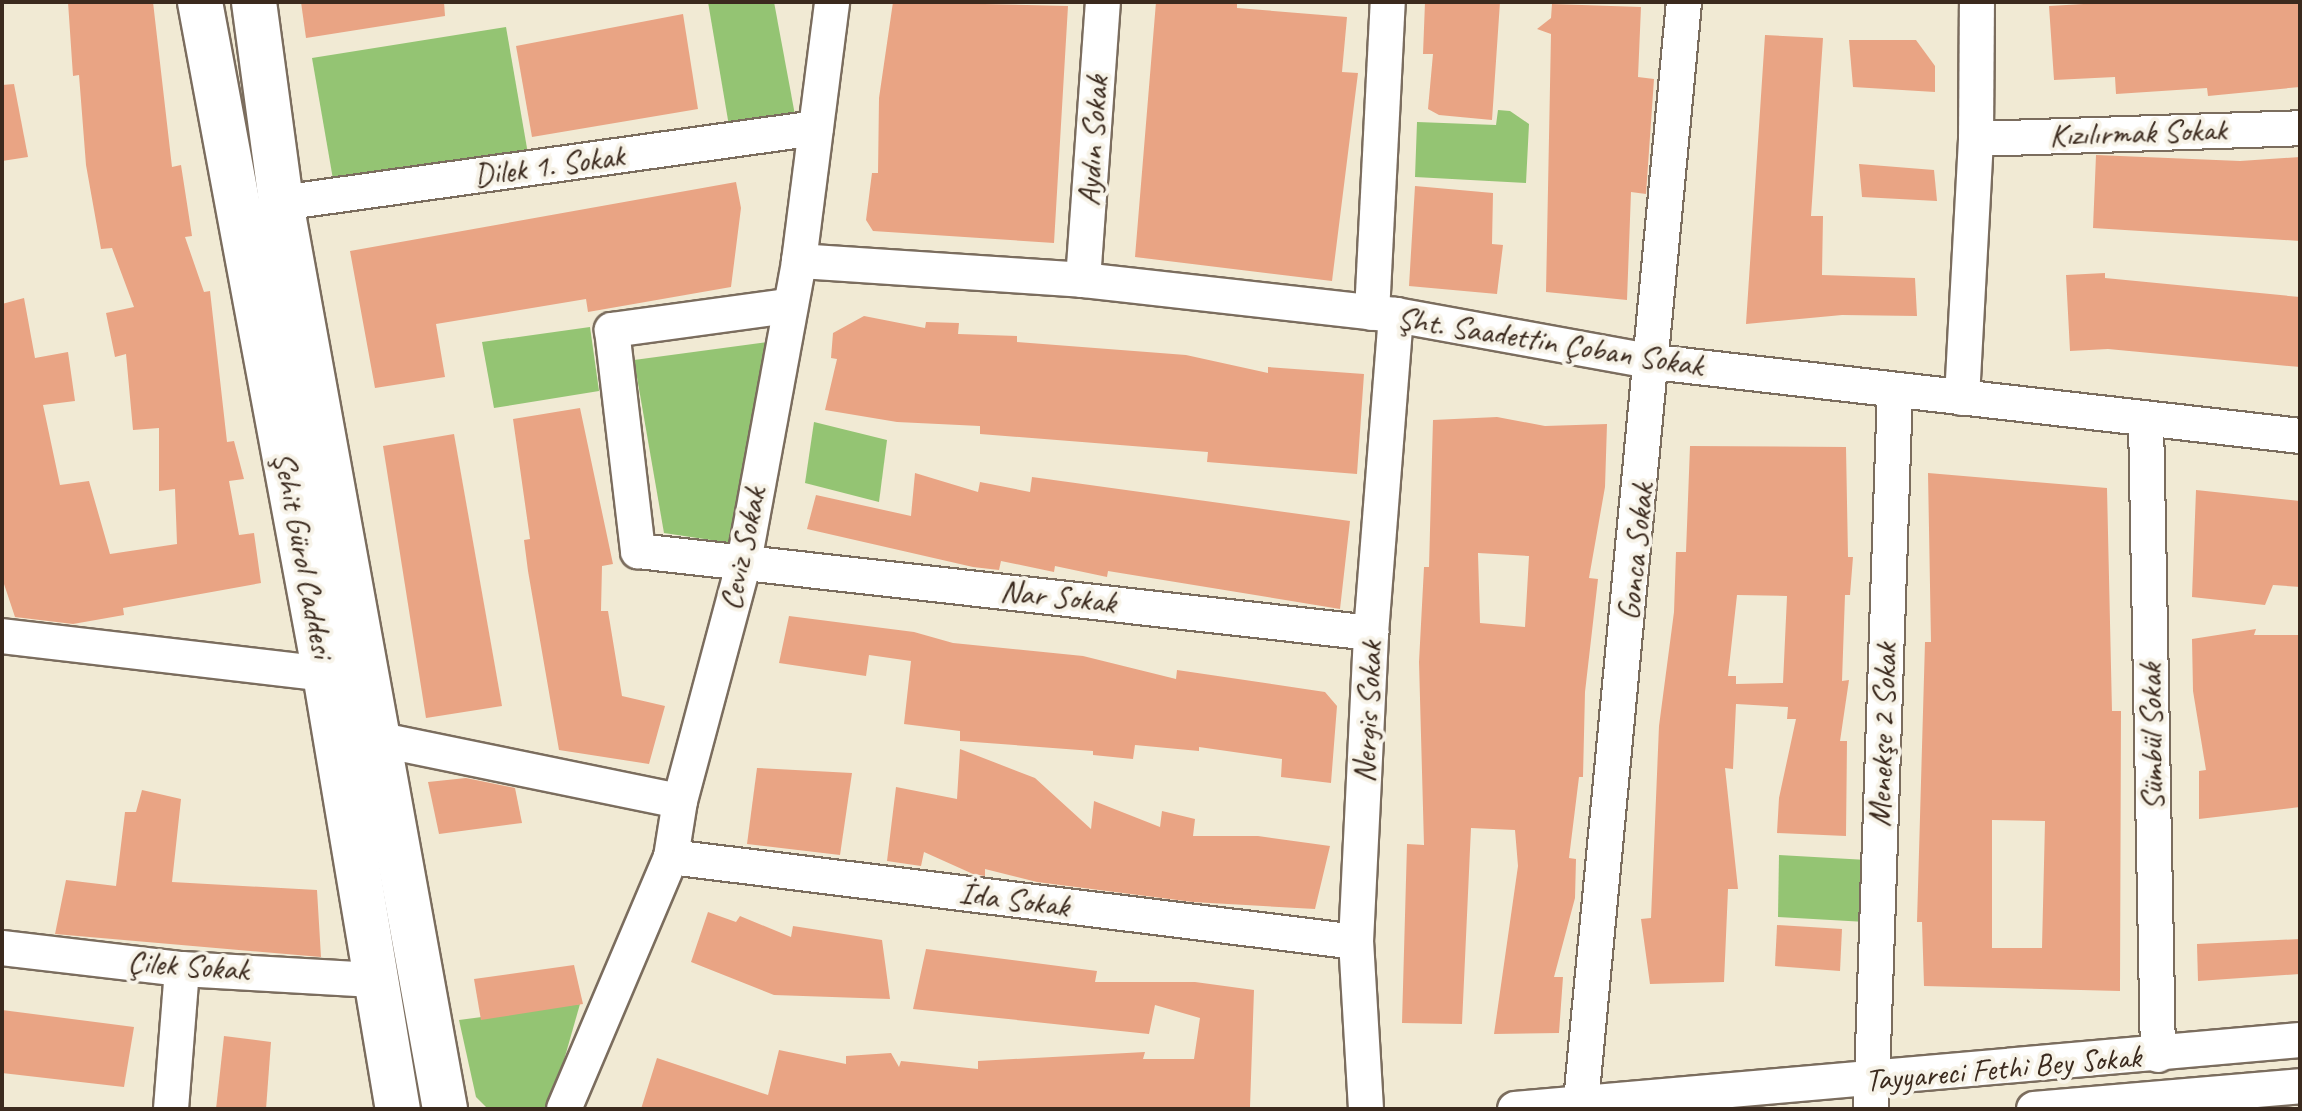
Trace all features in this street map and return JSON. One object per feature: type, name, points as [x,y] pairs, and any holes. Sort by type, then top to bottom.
[{"type":"main road","name":"Şehit Gürol Caddesi","points":[[200,2],[325,674],[398,1109]]},
{"type":"main road","name":"Şehit Gürol Caddesi","points":[[254,2],[281,203],[445,1109]]},
{"type":"street","name":"Ceviz Sokak","points":[[564,1109],[580,1078],[671,857],[680,801],[744,562],[788,306],[799,261],[832,2]]},
{"type":"street","name":"Aydın Sokak","points":[[1083,280],[1103,2]]},
{"type":"street","name":"Nergis Sokak","points":[[1366,1109],[1356,942],[1384,314],[1388,2]]},
{"type":"street","name":"Gonca Sokak","points":[[1581,1102],[1654,362],[1684,2]]},
{"type":"street","points":[[1962,398],[1976,139],[1977,2]]},
{"type":"street","name":"Dilek 1. Sokak","points":[[281,203],[816,128]]},
{"type":"street","name":"Kızılırmak Sokak","points":[[1976,139],[2300,128]]},
{"type":"street","name":"Şht. Saadettin Çoban Sokak","points":[[799,261],[1083,280],[1384,314],[1654,362],[2300,436]]},
{"type":"street","name":"Nar Sokak","points":[[788,306],[612,330],[638,551],[1371,633]]},
{"type":"street","name":"Menekşe 2 Sokak","points":[[1871,1095],[1895,390]]},
{"type":"street","name":"Sümbül Sokak","points":[[2146,420],[2158,1055]]},
{"type":"street","points":[[2,636],[325,674]]},
{"type":"street","points":[[377,739],[680,801]]},
{"type":"street","name":"İda Sokak","points":[[671,857],[1356,942]]},
{"type":"street","name":"Çilek Sokak","points":[[2,948],[182,969],[374,980]]},
{"type":"street","points":[[171,1109],[182,969]]},
{"type":"street","name":"Tayyareci Fethi Bey Sokak","points":[[1515,1109],[1581,1102],[1871,1095],[2158,1055],[2300,1040]]},
{"type":"street","points":[[580,1078],[597,1109]]},
{"type":"street","name":"Tayyareci Fethi Bey Sokak","points":[[2034,1109],[2300,1086]]},
{"type":"green space","points":[[708,2],[774,2],[795,115],[729,126]]},
{"type":"green space","points":[[506,27],[528,154],[334,185],[312,58]]},
{"type":"green space","points":[[1498,110],[1510,111],[1529,124],[1526,183],[1415,177],[1417,122],[1496,125]]},
{"type":"green space","points":[[590,327],[599,391],[494,408],[482,342]]},
{"type":"green space","points":[[768,342],[731,543],[664,533],[634,360]]},
{"type":"green space","points":[[814,422],[887,440],[879,502],[805,483]]},
{"type":"green space","points":[[1779,855],[1867,860],[1866,922],[1778,917]]},
{"type":"green space","points":[[580,1004],[550,1109],[488,1109],[476,1097],[459,1020]]},
{"type":"building","points":[[68,2],[153,2],[172,167],[181,165],[192,236],[185,237],[204,292],[210,291],[227,442],[234,441],[244,479],[229,481],[239,535],[254,533],[261,583],[123,608],[124,615],[73,624],[15,617],[2,578],[2,304],[24,298],[35,358],[68,352],[75,401],[43,405],[60,485],[89,481],[110,554],[177,544],[175,489],[159,491],[159,428],[133,430],[126,354],[115,357],[106,313],[134,307],[112,248],[101,249],[86,165],[79,75],[73,76]]},
{"type":"building","points":[[301,2],[444,2],[445,16],[306,38]]},
{"type":"building","points":[[893,2],[1068,6],[1054,243],[873,231],[866,220],[872,173],[878,173],[879,98]]},
{"type":"building","points":[[1156,2],[1237,2],[1237,8],[1347,17],[1342,72],[1358,73],[1332,281],[1135,257]]},
{"type":"building","points":[[1425,2],[1500,2],[1492,120],[1439,115],[1428,109],[1433,54],[1423,54]]},
{"type":"building","points":[[2118,2],[2300,2],[2300,87],[2208,96],[2207,88],[2116,94],[2115,77],[2054,80],[2049,6]]},
{"type":"building","points":[[1552,4],[1641,7],[1638,77],[1654,79],[1646,194],[1631,192],[1627,300],[1546,292],[1551,34],[1537,29],[1551,18]]},
{"type":"building","points":[[683,14],[698,109],[532,137],[516,46]]},
{"type":"building","points":[[1765,35],[1823,38],[1811,216],[1823,216],[1822,275],[1915,278],[1917,316],[1842,315],[1746,324]]},
{"type":"building","points":[[1849,40],[1916,40],[1935,66],[1935,92],[1853,87]]},
{"type":"building","points":[[14,84],[28,157],[2,161],[2,85]]},
{"type":"building","points":[[2096,155],[2240,161],[2300,157],[2300,241],[2093,228]]},
{"type":"building","points":[[1859,164],[1934,170],[1937,201],[1862,197]]},
{"type":"building","points":[[736,182],[741,208],[731,287],[588,312],[586,299],[436,324],[445,377],[375,388],[350,251]]},
{"type":"building","points":[[1415,186],[1493,193],[1492,244],[1503,245],[1497,294],[1409,286]]},
{"type":"building","points":[[2105,273],[2105,278],[2300,297],[2300,367],[2108,349],[2070,351],[2066,275]]},
{"type":"building","points":[[864,316],[925,328],[926,322],[959,323],[958,334],[1017,336],[1017,342],[1186,355],[1268,373],[1268,367],[1364,374],[1357,474],[1207,462],[1208,452],[980,434],[980,426],[897,422],[825,410],[837,359],[831,358],[833,333]]},
{"type":"building","points":[[580,408],[613,564],[602,566],[601,611],[608,611],[622,696],[665,706],[649,764],[559,750],[528,571],[524,540],[530,539],[513,419]]},
{"type":"building","points":[[1497,417],[1545,426],[1607,424],[1605,487],[1589,578],[1598,579],[1585,692],[1583,777],[1579,777],[1569,858],[1576,859],[1575,898],[1554,977],[1563,977],[1559,1033],[1494,1034],[1518,866],[1515,830],[1471,828],[1462,1024],[1402,1023],[1407,844],[1424,845],[1419,662],[1424,567],[1429,567],[1433,420]],"holes":[[[1478,553],[1529,556],[1525,627],[1480,623]]]},
{"type":"building","points":[[454,434],[502,706],[426,718],[383,446]]},
{"type":"building","points":[[1690,446],[1846,447],[1848,557],[1853,557],[1850,595],[1845,595],[1842,681],[1849,680],[1840,741],[1847,741],[1846,836],[1777,833],[1779,798],[1796,719],[1787,719],[1788,707],[1736,704],[1733,769],[1725,768],[1738,889],[1728,889],[1724,982],[1650,984],[1641,919],[1651,918],[1659,726],[1674,612],[1676,552],[1686,552]],"holes":[[[1737,595],[1787,596],[1783,683],[1736,684],[1736,676],[1728,676]]]},
{"type":"building","points":[[915,473],[978,492],[980,482],[1030,492],[1032,477],[1350,521],[1340,609],[1108,571],[1107,577],[1055,566],[1054,572],[1001,561],[999,570],[973,567],[807,529],[816,495],[911,516]]},
{"type":"building","points":[[1928,473],[2107,488],[2112,711],[2121,711],[2120,991],[1924,986],[1922,922],[1917,922],[1925,642],[1931,642]],"holes":[[[1992,820],[2045,821],[2042,948],[1992,948]]]},
{"type":"building","points":[[2196,490],[2300,501],[2300,587],[2273,585],[2265,605],[2192,597]]},
{"type":"building","points":[[789,616],[914,632],[953,643],[1083,656],[1176,679],[1177,670],[1325,692],[1337,706],[1331,783],[1281,777],[1282,759],[1199,747],[1199,751],[1135,745],[1133,759],[1093,755],[1093,751],[960,741],[960,731],[904,724],[911,661],[869,655],[866,676],[779,663]]},
{"type":"building","points":[[2256,629],[2254,635],[2300,635],[2300,807],[2199,819],[2199,771],[2206,770],[2193,691],[2192,639]]},
{"type":"building","points":[[960,749],[1035,778],[1091,829],[1094,801],[1160,827],[1162,811],[1195,819],[1193,836],[1258,836],[1330,846],[1315,909],[1193,902],[1037,882],[985,869],[985,876],[973,874],[924,852],[921,866],[887,861],[896,787],[957,799]]},
{"type":"building","points":[[757,768],[852,773],[840,855],[747,844]]},
{"type":"building","points":[[466,778],[515,788],[522,823],[439,834],[428,782]]},
{"type":"building","points":[[142,790],[181,799],[172,882],[317,890],[321,957],[55,934],[66,880],[116,886],[125,812],[136,812]]},
{"type":"building","points":[[708,912],[736,922],[740,916],[791,937],[793,926],[882,940],[890,999],[774,995],[691,962]]},
{"type":"building","points":[[1777,925],[1842,929],[1840,971],[1775,966]]},
{"type":"building","points":[[2300,939],[2300,974],[2198,981],[2197,944]]},
{"type":"building","points":[[926,949],[1097,971],[1095,982],[1195,982],[1254,990],[1250,1107],[641,1109],[657,1058],[768,1095],[779,1050],[846,1064],[846,1056],[891,1053],[899,1067],[901,1061],[978,1069],[978,1061],[1145,1052],[1143,1059],[1194,1059],[1200,1018],[1155,1005],[1149,1034],[913,1009]]},
{"type":"building","points":[[574,965],[583,1004],[481,1020],[474,979]]},
{"type":"building","points":[[2,1010],[134,1027],[124,1087],[2,1073]]},
{"type":"building","points":[[224,1036],[271,1042],[266,1109],[216,1109]]}]
